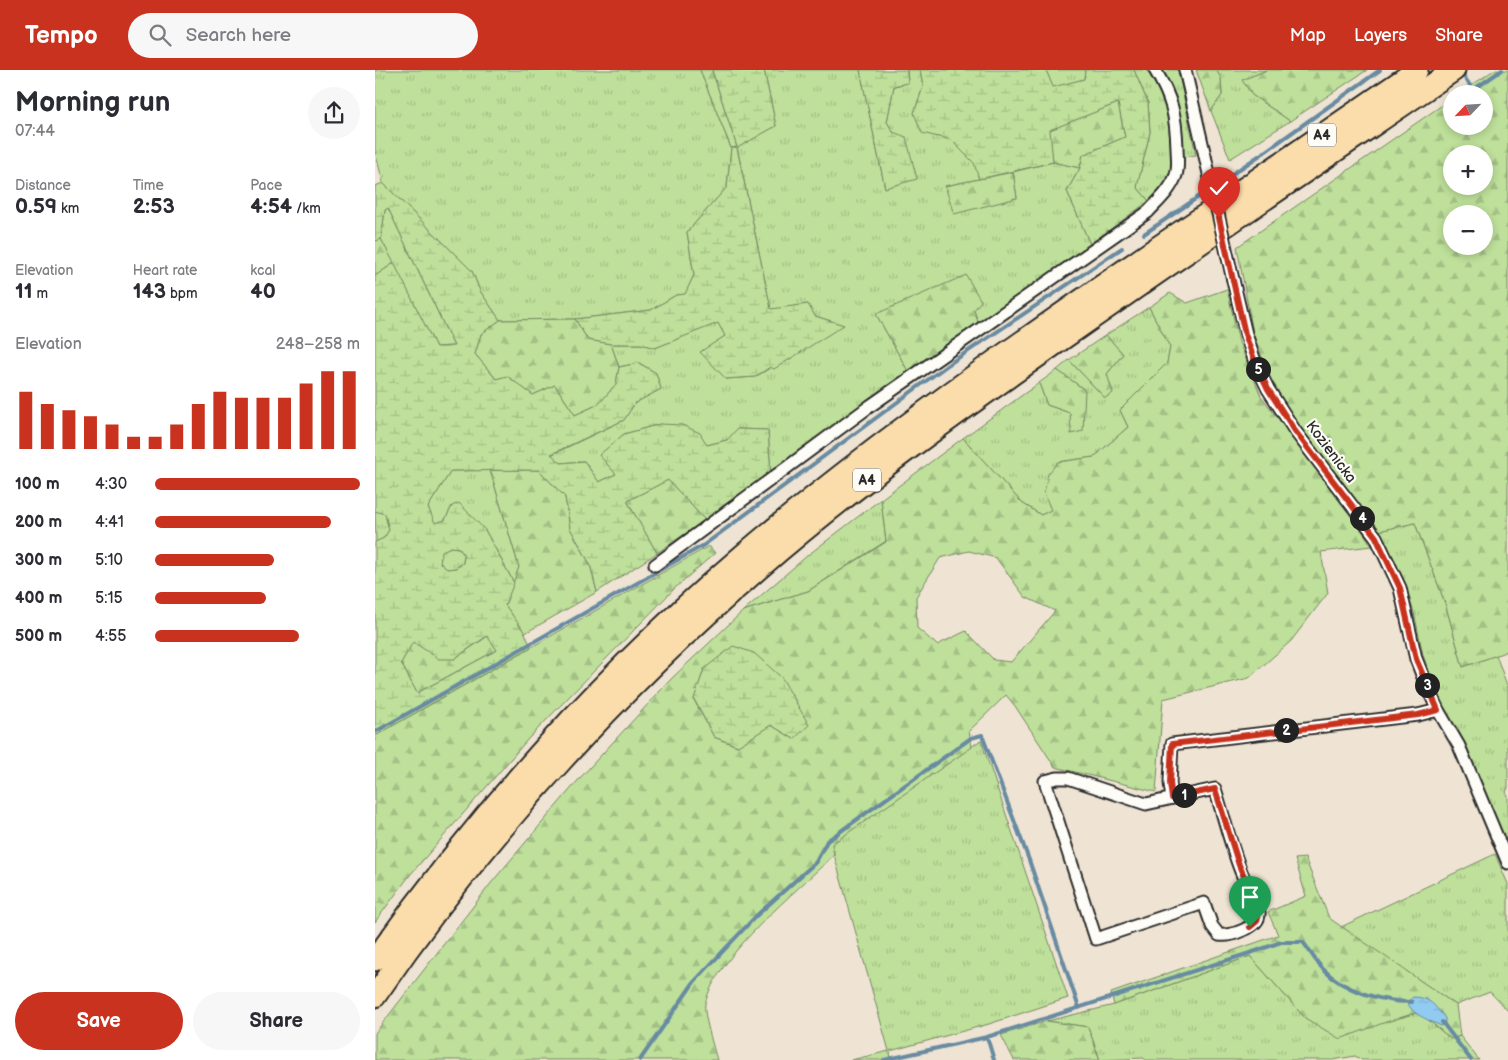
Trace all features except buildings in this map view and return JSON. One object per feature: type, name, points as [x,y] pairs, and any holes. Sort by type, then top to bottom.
[{"type":"highway","name":"A4","points":[[375,960],[415,906],[487,816],[567,725],[639,651],[740,557],[863,458],[999,358],[1417,70]]},
{"type":"highway","name":"A4","points":[[375,996],[475,862],[553,771],[652,667],[760,567],[873,476],[998,384],[1454,70]]},
{"type":"street","points":[[655,565],[870,406],[1148,212],[1166,193],[1176,174],[1178,164],[1175,117],[1166,89],[1155,70]]},
{"type":"street","name":"Kozienicka","points":[[1185,70],[1245,334],[1255,362],[1268,389],[1295,431],[1376,537],[1400,588],[1416,659],[1438,710],[1459,746],[1508,864]]},
{"type":"street","points":[[1172,798],[1170,783],[1172,744],[1418,715],[1438,710]]},
{"type":"street","points":[[1068,778],[1146,804],[1172,798],[1215,789],[1239,865],[1259,911],[1257,921],[1250,927],[1226,935],[1219,935],[1212,926],[1204,903],[1096,939],[1045,781],[1068,778]]},
{"type":"green space","points":[[375,70],[700,70],[731,148],[727,187],[687,232],[694,275],[685,295],[676,295],[651,310],[575,319],[500,320],[480,291],[472,271],[383,183],[375,151]]},
{"type":"green space","points":[[700,70],[712,70],[737,147],[731,148]]},
{"type":"green space","points":[[712,70],[764,70],[776,126],[737,148],[771,309],[808,304],[815,316],[844,325],[774,369],[770,367],[755,377],[726,379],[700,352],[725,336],[718,323],[655,348],[641,344],[611,344],[588,340],[575,319],[651,310],[676,295],[685,294],[694,275],[687,232],[727,187],[731,148],[737,147]]},
{"type":"green space","points":[[764,70],[860,70],[885,188],[893,132],[887,122],[894,86],[908,83],[907,70],[920,70],[923,87],[914,113],[951,140],[975,163],[979,179],[945,186],[1017,198],[1013,172],[1053,162],[1080,168],[1067,191],[1090,244],[978,322],[973,310],[876,314],[908,371],[771,475],[768,430],[738,429],[727,440],[707,445],[660,424],[624,434],[600,455],[616,474],[599,482],[584,461],[561,463],[551,455],[624,420],[635,403],[661,389],[656,373],[639,363],[619,367],[611,344],[641,344],[655,348],[718,322],[725,336],[701,352],[726,379],[755,377],[843,325],[815,316],[808,304],[771,310],[737,147],[776,126]]},
{"type":"green space","points":[[860,70],[907,70],[908,83],[894,86],[887,122],[893,132],[906,137],[917,179],[885,188]]},
{"type":"green space","points":[[920,70],[1046,70],[1053,87],[1084,79],[1085,70],[1134,70],[1148,103],[1150,132],[1137,187],[1149,201],[1090,244],[1067,191],[1080,168],[1083,155],[1125,137],[1118,103],[1050,130],[1053,162],[979,179],[974,163],[951,140],[922,133],[914,113],[923,87]]},
{"type":"green space","points":[[1046,70],[1085,70],[1084,79],[1053,88]]},
{"type":"green space","points":[[1134,70],[1148,70],[1165,103],[1173,131],[1173,163],[1165,185],[1149,201],[1137,187],[1150,132],[1148,103]]},
{"type":"green space","points":[[1159,70],[1178,70],[1196,155],[1184,157],[1181,128],[1171,88]]},
{"type":"green space","points":[[1196,70],[1216,70],[1221,78],[1222,95],[1211,111]]},
{"type":"green space","points":[[1216,70],[1267,70],[1243,80],[1252,95],[1290,121],[1230,159],[1211,111],[1222,95],[1221,78]]},
{"type":"green space","points":[[1267,70],[1367,70],[1290,121],[1252,95],[1242,80]]},
{"type":"green space","points":[[1494,70],[1508,70],[1508,651],[1463,667],[1445,603],[1415,523],[1378,531],[1294,419],[1269,376],[1253,333],[1237,247],[1443,105],[1443,135],[1493,135],[1493,85],[1472,85]]},
{"type":"green space","points":[[1118,103],[1125,137],[1083,155],[1080,168],[1053,162],[1049,130]]},
{"type":"green space","points":[[1013,172],[1017,198],[954,214],[945,186]]},
{"type":"green space","points":[[383,183],[472,271],[480,291],[500,320],[481,334],[475,354],[496,379],[507,376],[533,395],[555,385],[575,415],[599,404],[616,384],[619,367],[639,363],[656,373],[661,389],[635,403],[624,420],[551,454],[561,463],[584,461],[599,482],[616,474],[599,455],[624,434],[660,424],[682,425],[700,433],[707,445],[727,440],[737,429],[768,430],[771,475],[705,520],[668,480],[627,501],[657,553],[597,592],[590,564],[570,528],[565,497],[539,470],[451,471],[428,507],[435,523],[445,520],[452,506],[459,503],[485,530],[514,583],[505,605],[525,633],[531,647],[375,736],[375,542],[384,538],[389,530],[385,514],[375,511],[375,276],[394,263],[436,347],[454,346],[388,208],[385,210],[381,239],[375,241],[375,186]],"holes":[[[451,547],[459,548],[464,555],[463,563],[456,568],[447,569],[440,563],[442,551]],[[487,636],[497,650],[417,693],[401,663],[413,642],[439,659],[454,659]]]},
{"type":"green space","points":[[388,208],[454,346],[436,347],[381,239],[385,210]]},
{"type":"green space","points":[[381,239],[394,263],[375,276],[375,241]]},
{"type":"green space","points":[[966,275],[981,301],[974,310],[978,322],[908,371],[876,314]]},
{"type":"green space","points":[[1227,289],[1239,342],[1261,396],[1353,517],[1372,546],[1321,552],[1328,593],[1291,641],[1249,678],[1163,699],[1156,792],[1055,767],[1006,695],[969,731],[972,747],[832,844],[834,855],[760,925],[725,965],[712,985],[705,1004],[707,1023],[717,1060],[375,1060],[375,1033],[492,882],[580,778],[672,678],[743,611],[808,591],[886,542],[881,499],[963,438],[1022,503],[1041,515],[1051,510],[1044,493],[1048,474],[1058,462],[1094,457],[1128,427],[1120,410],[1167,363],[1170,347],[1149,307],[1170,293],[1187,303]],"holes":[[[969,551],[996,558],[1025,597],[1055,611],[1011,662],[994,660],[966,631],[937,645],[917,628],[916,597],[940,558]],[[704,669],[794,739],[771,725],[737,746],[714,737],[694,700]]]},
{"type":"green space","points":[[1149,307],[1170,347],[1167,363],[1120,410],[1128,427],[1094,457],[1058,462],[1044,493],[1052,510],[1041,515],[1022,503],[963,438],[1039,383],[1047,405],[1070,413],[1085,390],[1057,370],[1069,360],[1105,398],[1107,374],[1123,354],[1106,335]]},
{"type":"green space","points":[[575,319],[588,340],[611,344],[619,367],[616,384],[599,404],[575,415],[555,385],[533,395],[507,377],[496,379],[475,354],[481,334],[500,320]]},
{"type":"green space","points":[[1106,335],[1123,354],[1107,374],[1113,393],[1105,398],[1069,360]]},
{"type":"green space","points":[[1057,370],[1085,390],[1083,431],[1071,434],[1070,413],[1047,405],[1039,383]]},
{"type":"green space","points":[[490,470],[519,567],[514,583],[485,530],[452,506],[445,520],[435,524],[428,507],[451,471]]},
{"type":"green space","points":[[490,470],[539,470],[565,497],[570,528],[590,564],[597,592],[525,633],[505,605],[519,567]]},
{"type":"green space","points":[[668,480],[705,520],[657,553],[627,501]]},
{"type":"green space","points":[[881,499],[886,541],[808,591],[743,611],[808,555]]},
{"type":"green space","points":[[377,510],[385,514],[389,530],[384,538],[376,542],[375,511]]},
{"type":"green space","points":[[1415,523],[1445,603],[1463,667],[1496,655],[1508,688],[1508,788],[1506,792],[1508,796],[1508,851],[1471,762],[1435,690],[1423,655],[1414,612],[1395,560],[1378,531]]},
{"type":"green space","points":[[709,546],[715,553],[676,587],[528,739],[410,875],[375,922],[375,736]]},
{"type":"green space","points":[[451,547],[459,548],[464,555],[463,563],[456,568],[447,569],[440,563],[442,550]]},
{"type":"green space","points":[[488,636],[497,650],[417,693],[401,663],[413,641],[454,659]]},
{"type":"green space","points":[[733,646],[754,653],[782,678],[809,725],[794,739],[771,725],[738,746],[714,737],[694,699],[704,669]]},
{"type":"green space","points":[[981,740],[1068,998],[989,1024],[890,1051],[891,1060],[851,1060],[889,1051],[831,844]]},
{"type":"green space","points":[[1495,854],[1508,884],[1508,1011],[1490,992],[1456,1005],[1341,927]]},
{"type":"green space","points":[[1305,858],[1329,918],[1456,1005],[1460,1036],[1451,1039],[1419,1012],[1340,1039],[1305,1018],[1250,956],[1114,1005],[1111,993],[1278,935],[1268,912],[1306,896],[1295,859]]},
{"type":"green space","points":[[1250,956],[1305,1018],[1386,1022],[1419,1012],[1451,1039],[1460,1036],[1479,1060],[1362,1060],[1355,1056],[1333,1060],[1146,1060],[1143,1058],[1100,1060],[1088,1027],[1047,1021],[1114,1005]]},
{"type":"green space","points":[[1047,1021],[1088,1027],[1100,1060],[1014,1060],[1001,1035]]},
{"type":"water","points":[[1413,997],[1419,997],[1432,1003],[1445,1018],[1445,1024],[1441,1026],[1421,1017],[1409,1007],[1407,1002]]},
{"type":"waterway","points":[[1144,234],[1380,70]]},
{"type":"waterway","points":[[1463,75],[1473,90],[1502,70]]},
{"type":"waterway","points":[[375,732],[704,545],[949,364],[1122,248]]},
{"type":"waterway","points":[[640,1060],[694,982],[756,916],[816,862],[827,841],[971,738],[982,735],[1029,860],[1079,1008]]},
{"type":"waterway","points":[[884,1060],[987,1037],[1281,942],[1303,942],[1324,970],[1342,984],[1365,994],[1389,1000],[1412,1002]]},
{"type":"waterway","points":[[1442,1022],[1471,1060]]},
{"type":"waterway","points":[[987,1037],[994,1060]]},
{"type":"route","points":[[1219,218],[1245,334],[1255,362],[1268,389],[1295,431],[1376,537],[1400,588],[1416,659],[1438,710],[1418,715],[1172,744],[1170,789],[1172,798],[1215,789],[1242,875],[1259,911],[1257,921],[1250,927]]}]
